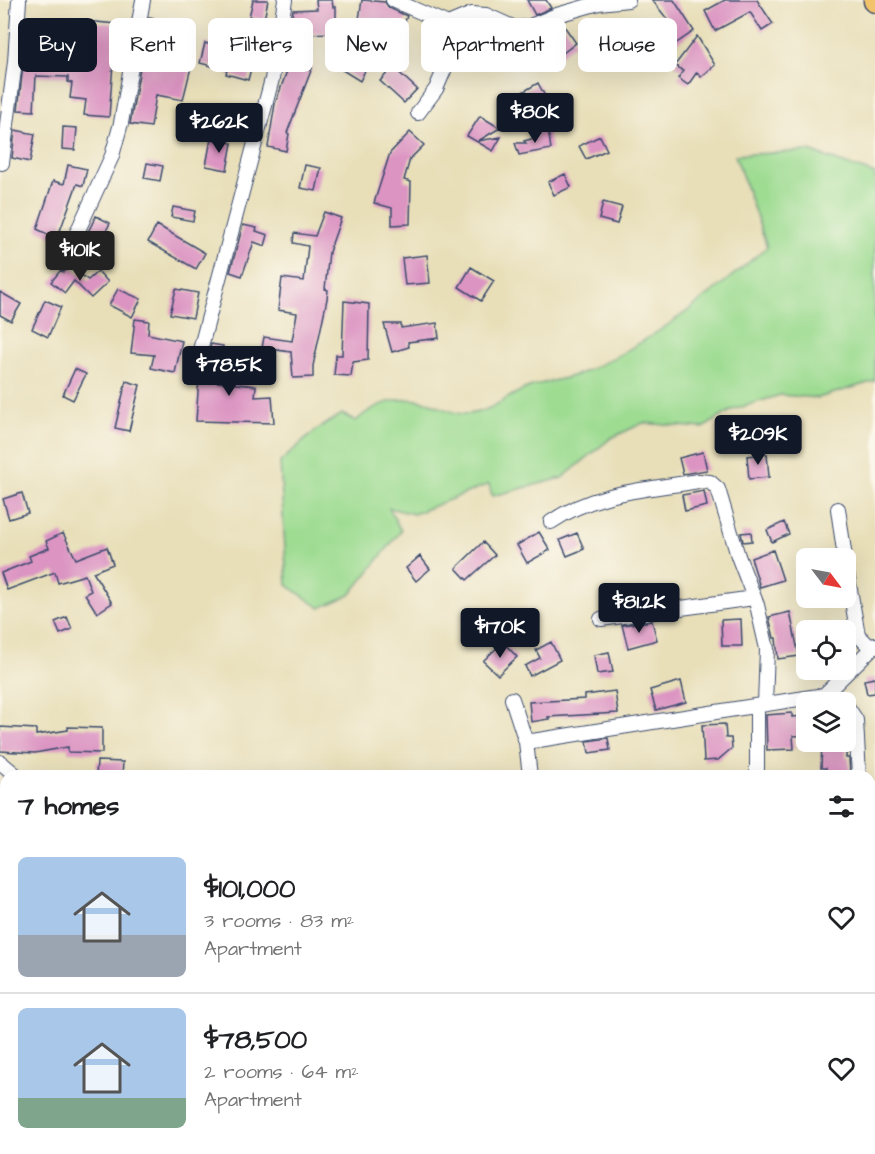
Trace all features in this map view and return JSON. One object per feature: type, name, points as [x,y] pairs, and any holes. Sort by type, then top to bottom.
[{"type":"street","points":[[2,163],[15,62],[19,0]]},
{"type":"street","points":[[63,263],[112,156],[121,123],[143,0]]},
{"type":"street","points":[[195,369],[272,79],[285,0]]},
{"type":"street","points":[[393,0],[434,18]]},
{"type":"street","points":[[553,18],[578,9],[628,0]]},
{"type":"street","points":[[462,18],[471,14],[495,18]]},
{"type":"street","points":[[418,113],[436,89],[443,72]]},
{"type":"street","points":[[551,522],[572,507],[599,497],[698,481],[710,482],[718,489],[754,598],[767,650],[757,770]]},
{"type":"street","points":[[838,509],[844,548]]},
{"type":"street","points":[[601,619],[754,598]]},
{"type":"street","points":[[826,692],[873,646],[858,635],[853,608]]},
{"type":"street","points":[[512,699],[526,742],[529,770]]},
{"type":"street","points":[[526,742],[796,699]]},
{"type":"street","points":[[856,720],[859,770]]},
{"type":"green space","points":[[809,151],[875,174],[875,381],[818,398],[780,395],[732,410],[703,428],[643,423],[611,438],[562,478],[492,496],[489,484],[414,514],[389,508],[401,531],[350,595],[320,608],[287,585],[280,462],[316,430],[342,414],[356,421],[379,405],[398,400],[427,402],[461,414],[481,411],[527,388],[584,372],[634,347],[702,300],[767,247],[735,155]]},
{"type":"building","points":[[253,0],[268,0],[264,18],[249,17]]},
{"type":"building","points":[[316,0],[332,0],[333,7],[336,7],[336,18],[325,18],[325,33],[313,34],[313,18],[292,18],[293,10],[317,9]]},
{"type":"building","points":[[362,0],[385,2],[389,8],[407,16],[406,18],[359,18]]},
{"type":"building","points":[[527,0],[546,0],[551,8],[535,15]]},
{"type":"building","points":[[652,0],[674,0],[694,31],[677,43],[677,18],[666,18]]},
{"type":"building","points":[[725,0],[757,0],[773,24],[762,31],[750,12],[715,31],[705,11]]},
{"type":"building","points":[[97,22],[109,23],[109,72],[112,72],[109,117],[84,115],[86,100],[70,98],[72,83],[68,82],[68,77],[36,76],[34,111],[18,110],[22,72],[97,72]]},
{"type":"building","points":[[566,29],[576,43],[566,51]]},
{"type":"building","points":[[697,36],[715,65],[701,77],[697,72],[688,85],[678,78],[683,71],[677,66],[677,62]]},
{"type":"building","points":[[205,43],[208,44],[208,65],[200,63]]},
{"type":"building","points":[[139,72],[190,72],[183,100],[156,95],[151,127],[130,124]]},
{"type":"building","points":[[226,72],[250,72],[248,80],[226,74]]},
{"type":"building","points":[[287,72],[310,72],[287,133],[289,134],[286,151],[268,147],[275,104]]},
{"type":"building","points":[[345,72],[364,72],[360,81]]},
{"type":"building","points":[[388,72],[398,72],[417,89],[404,103],[380,81]]},
{"type":"building","points":[[538,83],[547,100],[512,121],[502,104]]},
{"type":"building","points":[[480,116],[500,128],[478,141],[501,137],[493,151],[467,136]]},
{"type":"building","points":[[63,127],[77,128],[75,150],[62,149]]},
{"type":"building","points":[[15,130],[35,134],[30,162],[12,158]]},
{"type":"building","points":[[548,130],[551,149],[519,155],[515,143],[526,143],[524,141],[535,138],[534,132]]},
{"type":"building","points":[[410,132],[424,145],[410,159],[404,180],[411,182],[410,224],[392,225],[392,208],[374,203],[390,153]]},
{"type":"building","points":[[600,136],[607,150],[586,159],[579,146]]},
{"type":"building","points":[[211,139],[232,143],[227,170],[206,166]]},
{"type":"building","points":[[147,163],[163,166],[160,181],[144,178]]},
{"type":"building","points":[[68,165],[87,169],[83,186],[77,184],[57,239],[37,229],[53,181],[64,184]]},
{"type":"building","points":[[305,165],[321,168],[316,191],[300,188]]},
{"type":"building","points":[[565,174],[571,187],[554,195],[548,182]]},
{"type":"building","points":[[603,202],[622,207],[617,224],[599,219]]},
{"type":"building","points":[[173,207],[195,211],[193,221],[171,217]]},
{"type":"building","points":[[324,212],[341,218],[329,252],[325,289],[328,290],[327,299],[313,366],[313,377],[293,378],[291,352],[262,348],[264,337],[292,341],[297,313],[278,310],[282,278],[304,281],[308,246],[293,243],[294,233],[315,236]]},
{"type":"building","points":[[96,216],[110,223],[93,257],[79,250]]},
{"type":"building","points":[[157,225],[205,253],[196,269],[148,242]]},
{"type":"building","points":[[243,225],[257,228],[256,231],[268,235],[265,246],[254,242],[242,276],[230,272]]},
{"type":"building","points":[[427,255],[430,283],[405,285],[402,258]]},
{"type":"building","points":[[71,267],[88,280],[98,271],[108,282],[91,298],[74,281],[65,293],[51,282],[60,271],[64,272]]},
{"type":"building","points":[[471,267],[494,281],[481,301],[459,287]]},
{"type":"building","points":[[118,289],[141,299],[132,317],[109,305]]},
{"type":"building","points":[[176,289],[198,293],[193,318],[170,314]]},
{"type":"building","points":[[0,292],[21,304],[11,321],[0,315]]},
{"type":"building","points":[[45,300],[61,307],[48,337],[32,329]]},
{"type":"building","points":[[344,301],[369,304],[368,360],[353,362],[351,376],[334,375],[336,355],[342,355]]},
{"type":"building","points":[[135,319],[149,321],[148,334],[182,341],[175,373],[151,368],[154,355],[131,353]]},
{"type":"building","points":[[437,323],[439,338],[408,342],[409,347],[392,352],[384,324],[401,324],[401,328]]},
{"type":"building","points":[[211,344],[223,346],[217,382],[256,386],[255,397],[272,396],[274,423],[196,421],[199,377],[204,371]]},
{"type":"building","points":[[75,369],[86,374],[73,400],[63,395]]},
{"type":"building","points":[[126,381],[140,385],[129,431],[115,428]]},
{"type":"building","points":[[703,452],[707,470],[683,474],[679,458]]},
{"type":"building","points":[[767,454],[769,477],[749,479],[747,456]]},
{"type":"building","points":[[704,491],[707,506],[685,511],[682,495]]},
{"type":"building","points":[[22,493],[28,513],[9,519],[3,499]]},
{"type":"building","points":[[784,522],[789,534],[772,542],[767,530]]},
{"type":"building","points":[[539,532],[550,550],[527,563],[517,545]]},
{"type":"building","points":[[751,532],[752,541],[743,542],[741,533]]},
{"type":"building","points":[[63,533],[76,559],[107,547],[113,564],[93,572],[112,603],[97,613],[85,594],[91,591],[85,575],[58,583],[55,572],[7,590],[1,573],[31,561],[29,556],[49,548],[46,541]]},
{"type":"building","points":[[577,533],[584,549],[567,556],[560,540]]},
{"type":"building","points":[[483,542],[495,555],[467,580],[456,568]]},
{"type":"building","points":[[773,550],[783,580],[760,587],[751,558]]},
{"type":"building","points":[[420,556],[430,569],[416,581],[406,568]]},
{"type":"building","points":[[790,612],[796,641],[796,656],[778,659],[776,638],[774,638],[769,617]]},
{"type":"building","points":[[67,617],[72,629],[60,634],[55,622]]},
{"type":"building","points":[[741,619],[742,646],[722,646],[721,620]]},
{"type":"building","points":[[652,621],[657,640],[628,648],[622,625]]},
{"type":"building","points":[[503,642],[517,657],[498,675],[483,661]]},
{"type":"building","points":[[551,642],[560,660],[530,676],[525,666],[540,658],[536,650]]},
{"type":"building","points":[[609,652],[613,672],[597,674],[594,655]]},
{"type":"building","points":[[875,678],[875,693],[867,694],[864,680]]},
{"type":"building","points":[[681,681],[686,702],[656,710],[650,690]]},
{"type":"building","points":[[615,691],[618,713],[548,717],[549,719],[531,722],[529,702],[585,699],[585,695]]},
{"type":"building","points":[[792,713],[792,717],[796,717],[796,736],[793,736],[794,749],[767,750],[766,715]]},
{"type":"building","points":[[725,724],[726,738],[731,738],[732,748],[718,760],[704,761],[702,725]]},
{"type":"building","points":[[0,727],[36,729],[36,735],[68,730],[68,727],[102,728],[102,753],[68,752],[68,747],[35,753],[0,751]]},
{"type":"building","points":[[608,738],[610,750],[589,753],[587,741]]},
{"type":"building","points":[[822,752],[846,752],[850,770],[826,770],[821,768]]},
{"type":"building","points":[[97,761],[123,762],[122,770],[96,770]]}]
